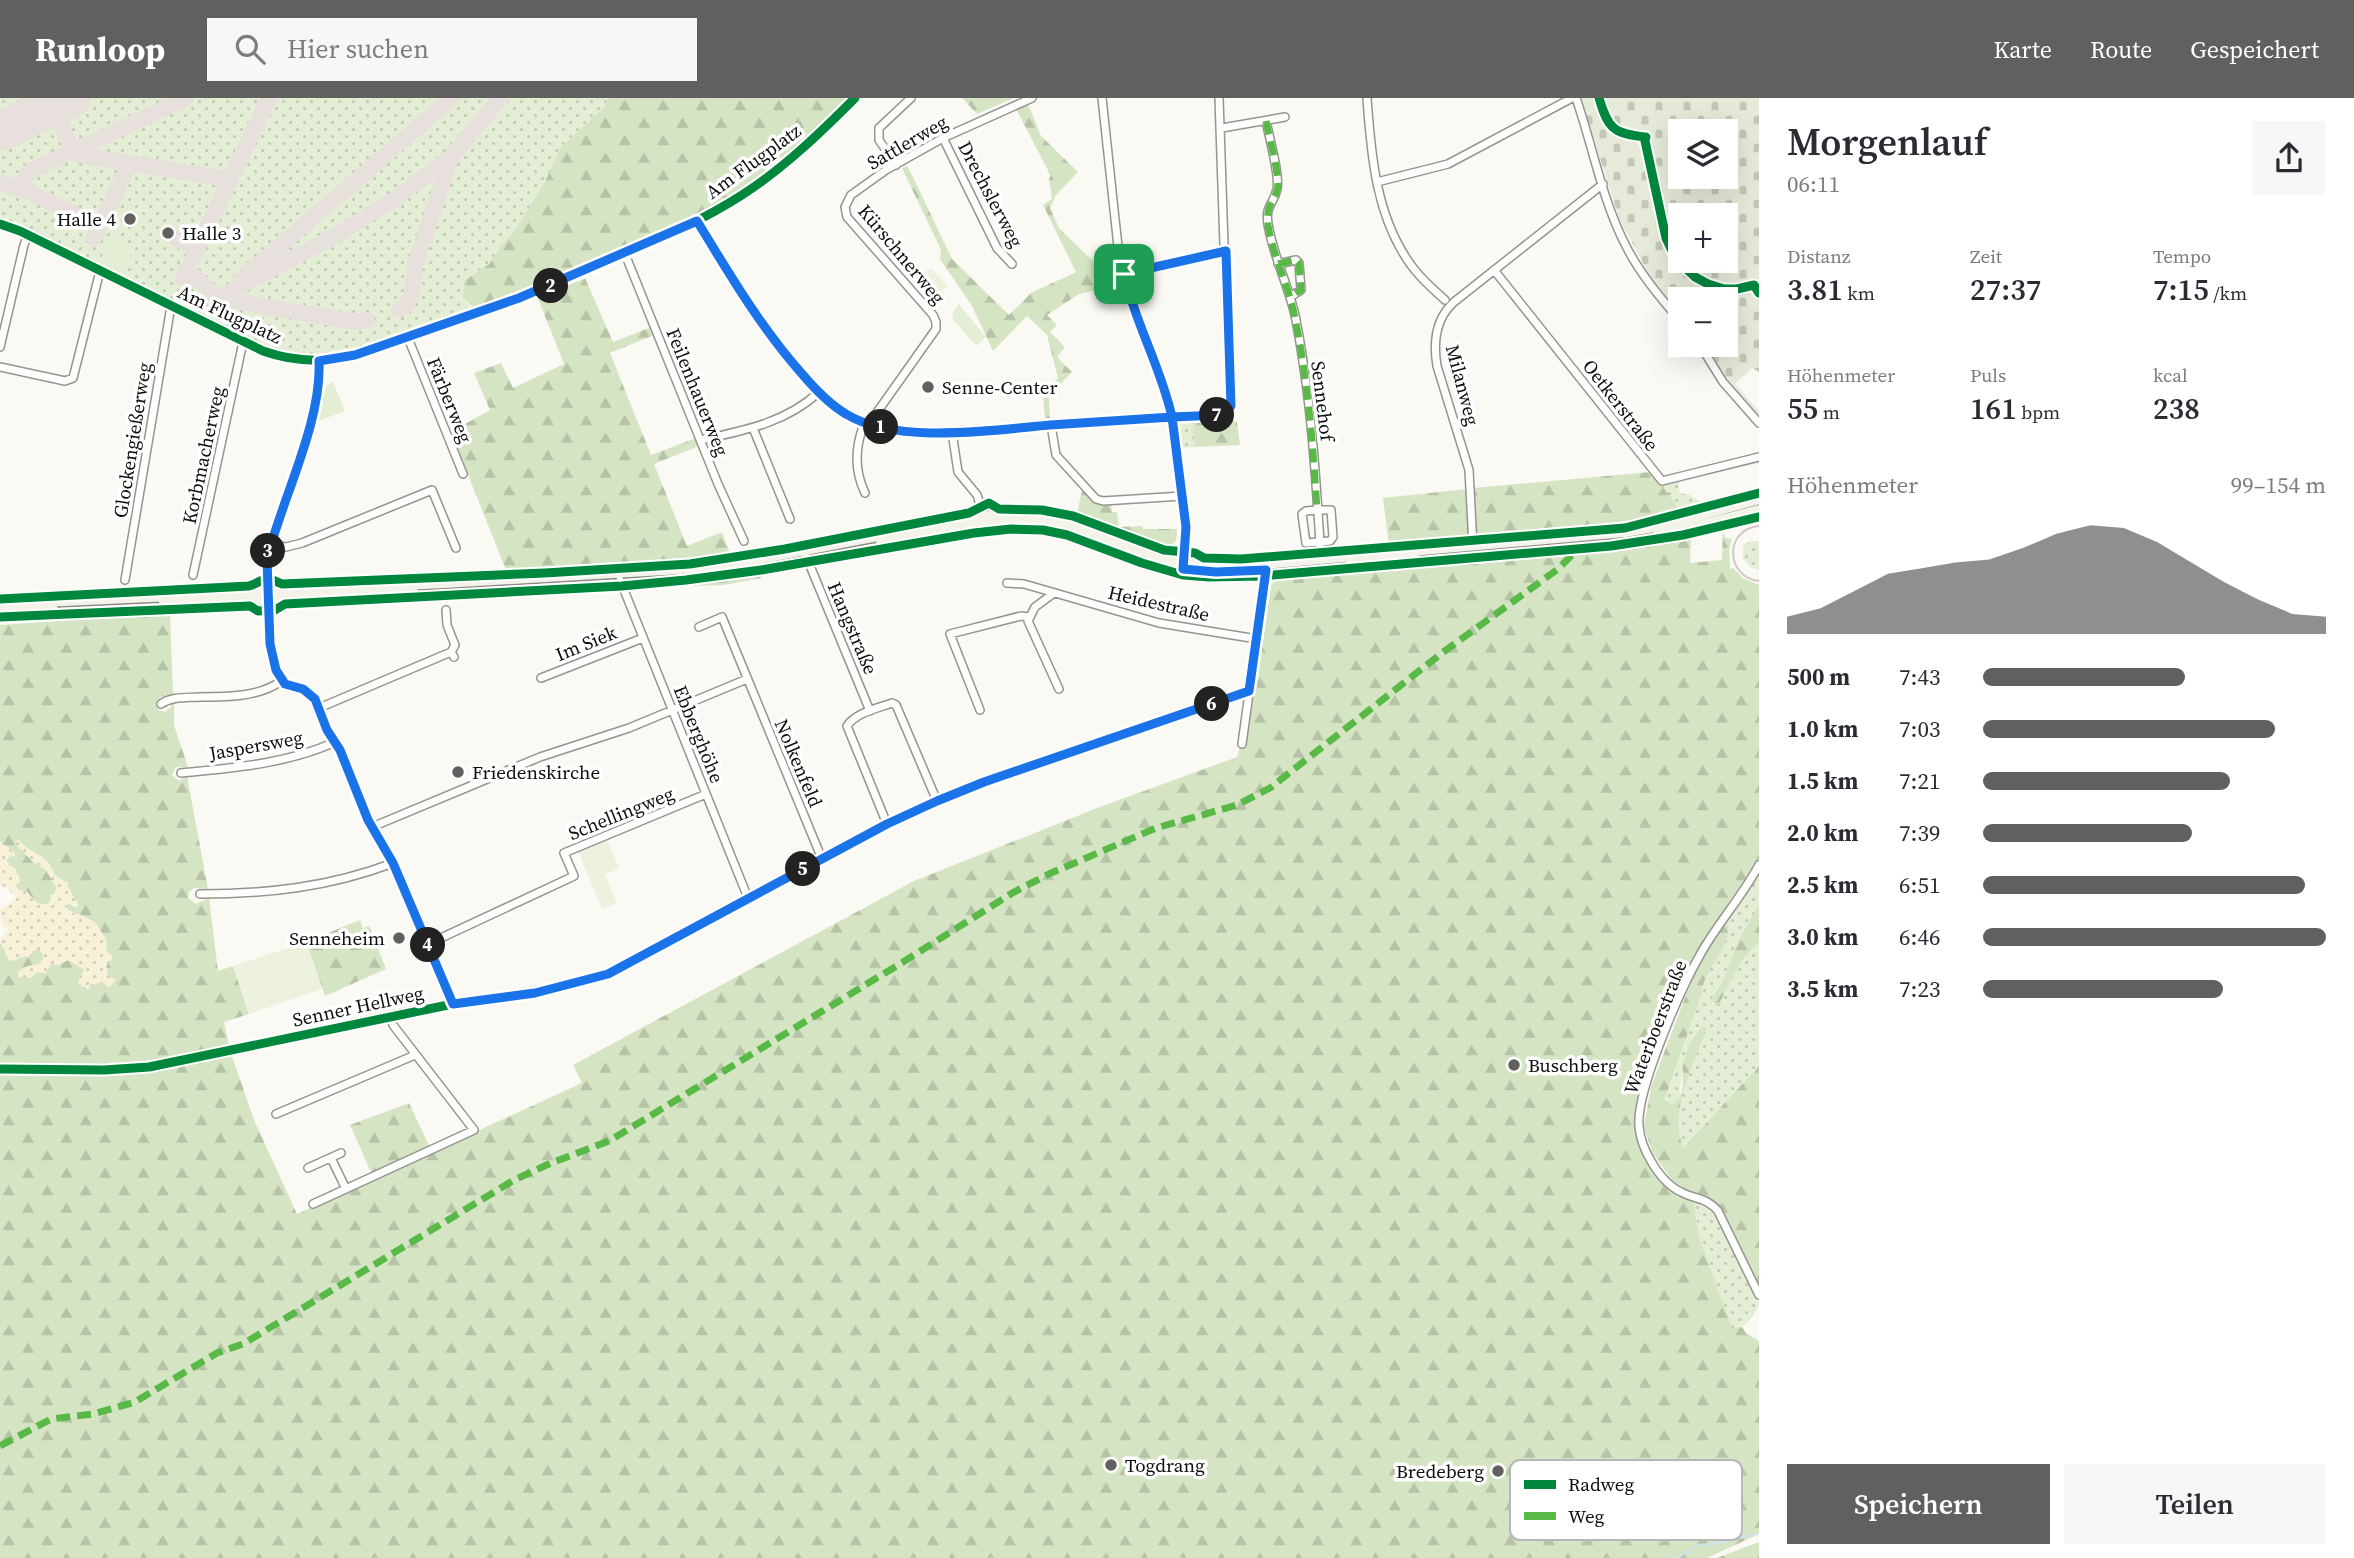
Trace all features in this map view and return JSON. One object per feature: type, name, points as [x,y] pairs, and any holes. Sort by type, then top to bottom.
[{"type":"main road","points":[[1183,564],[1265,564],[1567,538],[1647,528],[1759,499]]},
{"type":"main road","points":[[0,612],[697,568],[1028,514],[1079,524],[1183,564],[1216,572],[1622,539],[1691,528],[1759,510]]},
{"type":"main road","points":[[0,604],[620,580],[699,574],[806,556],[985,520]]},
{"type":"street","name":"Am Flugplatz","points":[[0,224],[28,235],[243,342],[277,356],[319,361],[355,355],[408,338],[551,286],[697,221],[744,194],[770,175],[817,136],[855,98]]},
{"type":"street","points":[[896,164],[880,140],[879,128],[911,98]]},
{"type":"street","name":"Sattlerweg","points":[[845,207],[851,195],[896,164],[943,138],[1032,98]]},
{"type":"street","points":[[1102,98],[1118,252],[1129,295],[1163,382],[1172,417],[1186,527],[1183,564]]},
{"type":"street","points":[[697,221],[767,331],[819,392],[844,413],[866,424],[894,430],[952,432],[1219,415],[1229,410],[1232,402],[1228,362],[1219,98]]},
{"type":"street","points":[[1367,98],[1371,151],[1377,182],[1390,223],[1405,256],[1421,278],[1445,300]]},
{"type":"street","points":[[1377,182],[1448,164],[1574,98],[1613,216],[1634,262],[1668,306]]},
{"type":"street","points":[[1222,128],[1285,117]]},
{"type":"street","name":"Sennehof","points":[[1266,121],[1278,186],[1267,215],[1271,244],[1290,297],[1304,376],[1321,559]]},
{"type":"street","name":"Drechslerweg","points":[[943,138],[997,248],[1012,264]]},
{"type":"street","name":"Milanweg","points":[[1473,546],[1469,470],[1437,366],[1435,336],[1450,305],[1603,184]]},
{"type":"street","name":"Kürschnerweg","points":[[845,207],[850,220],[933,315],[936,322],[936,329],[866,424]]},
{"type":"street","points":[[0,346],[3,323],[28,235]]},
{"type":"street","points":[[1124,274],[1226,251]]},
{"type":"street","name":"Feilenhauerweg","points":[[625,254],[744,541]]},
{"type":"street","name":"Sennehof","points":[[1278,264],[1296,260],[1299,263],[1301,290],[1290,297]]},
{"type":"street","name":"Oetkerstraße","points":[[1494,270],[1662,481],[1759,457]]},
{"type":"street","points":[[0,367],[65,381],[73,378],[100,271]]},
{"type":"street","name":"Glockengießerweg","points":[[125,580],[171,306]]},
{"type":"street","name":"Färberweg","points":[[408,338],[463,474]]},
{"type":"street","name":"Korbmacherweg","points":[[192,575],[243,342]]},
{"type":"street","points":[[1707,357],[1723,382],[1759,423]]},
{"type":"street","points":[[319,361],[319,385],[306,438],[266,562],[272,658],[282,681],[288,686],[307,691],[315,699],[372,827],[393,863],[453,1004]]},
{"type":"street","points":[[700,440],[753,428],[784,416],[819,392]]},
{"type":"street","points":[[865,492],[856,468],[866,424]]},
{"type":"street","points":[[1051,425],[1056,455],[1096,499],[1103,501],[1182,496]]},
{"type":"street","points":[[753,428],[790,519]]},
{"type":"street","points":[[952,432],[958,472],[977,495],[985,520]]},
{"type":"street","points":[[271,545],[286,547],[302,543],[432,490],[456,548]]},
{"type":"street","points":[[1317,510],[1302,514],[1304,541],[1320,542]]},
{"type":"street","name":"Sennehof","points":[[1317,510],[1332,511],[1332,539],[1320,542]]},
{"type":"street","name":"Hangstraße","points":[[806,556],[870,711]]},
{"type":"street","points":[[1242,744],[1266,570]]},
{"type":"street","name":"Ebberghöhe","points":[[620,580],[748,898]]},
{"type":"street","name":"Heidestraße","points":[[1007,583],[1024,584],[1159,623],[1257,639]]},
{"type":"street","points":[[1054,592],[1040,601],[1029,617],[1031,630],[1059,689]]},
{"type":"street","points":[[319,708],[453,654],[455,645],[447,625],[446,610]]},
{"type":"street","points":[[980,710],[950,634],[1021,616],[1029,617]]},
{"type":"street","name":"Nolkenfeld","points":[[699,627],[722,617],[822,859]]},
{"type":"street","name":"Im Siek","points":[[541,678],[643,638]]},
{"type":"street","points":[[372,827],[540,757],[629,728],[747,679]]},
{"type":"street","points":[[161,704],[174,698],[218,697],[271,689],[282,681]]},
{"type":"street","name":"Senner Hellweg","points":[[0,1069],[104,1070],[149,1067],[390,1016],[535,993],[608,974],[887,824],[937,801],[984,782],[1249,691]]},
{"type":"street","points":[[887,824],[847,727],[850,720],[892,703],[896,705],[937,801]]},
{"type":"street","name":"Jaspersweg","points":[[181,773],[281,760],[335,742]]},
{"type":"street","name":"Schellingweg","points":[[428,944],[575,876],[564,853],[706,794]]},
{"type":"street","points":[[200,894],[255,893],[299,888],[354,877],[393,863]]},
{"type":"street","name":"Waterboerstraße","points":[[1759,865],[1700,953],[1688,978],[1654,1064],[1641,1103],[1639,1125],[1646,1150],[1664,1178],[1678,1191],[1709,1202],[1718,1211],[1759,1295]]},
{"type":"street","name":"Senner Hellweg","points":[[346,1189],[474,1130],[393,1026],[390,1016]]},
{"type":"street","points":[[276,1114],[415,1055]]},
{"type":"street","points":[[308,1168],[341,1153]]},
{"type":"street","points":[[313,1204],[346,1189],[331,1158]]},
{"type":"green space","points":[[0,98],[609,98],[604,107],[560,148],[546,182],[489,264],[465,280],[466,302],[474,309],[363,346],[332,353],[300,354],[265,346],[25,228],[0,219]]},
{"type":"green space","points":[[609,98],[846,98],[784,158],[750,184],[709,209],[657,235],[542,284],[474,309],[463,297],[465,280],[489,264],[515,230],[545,182],[560,148],[604,107]]},
{"type":"green space","points":[[962,98],[1014,98],[977,114]]},
{"type":"green space","points":[[1581,98],[1759,98],[1759,372],[1752,368],[1735,384],[1759,411],[1759,417],[1714,357],[1738,357],[1738,287],[1668,287],[1668,299],[1651,278],[1619,218]]},
{"type":"green space","points":[[1028,104],[1041,136],[1078,172],[1056,195],[1050,208],[1059,228],[1103,271],[1117,267],[1122,284],[1079,294],[1047,315],[1057,325],[1050,332],[1065,347],[1057,357],[1072,372],[1049,396],[1050,419],[1045,419],[1043,394],[1058,378],[1047,335],[1027,316],[993,351],[972,306],[940,259],[941,250],[902,168],[907,166],[952,259],[1009,315],[1031,293],[1076,272],[1043,205],[1052,199],[1051,176],[1016,109]]},
{"type":"green space","points":[[111,238],[133,249],[123,276],[98,264]]},
{"type":"green space","points":[[931,268],[948,286],[934,298],[918,280]]},
{"type":"green space","points":[[585,278],[613,342],[651,327],[654,335],[610,353],[651,455],[696,438],[699,446],[654,464],[687,546],[722,532],[730,553],[741,550],[741,556],[655,565],[437,577],[435,573],[506,570],[451,432],[490,410],[474,373],[501,363],[513,388],[564,364],[537,296]]},
{"type":"green space","points":[[959,304],[986,337],[976,346],[952,318]]},
{"type":"green space","points":[[333,382],[345,411],[316,422],[327,385]]},
{"type":"green space","points":[[1192,422],[1195,447],[1180,448],[1179,425]]},
{"type":"green space","points":[[1192,422],[1237,422],[1240,445],[1195,447]]},
{"type":"green space","points":[[1651,472],[1676,504],[1678,511],[1675,513],[1605,524],[1479,536],[1476,530],[1473,488]]},
{"type":"green space","points":[[1681,481],[1678,485],[1680,493],[1690,495],[1702,503],[1759,489],[1759,492],[1675,515],[1678,508],[1661,486]]},
{"type":"green space","points":[[1082,489],[1097,502],[1111,504],[1112,512],[1117,512],[1119,527],[1177,529],[1176,541],[1166,547],[1077,515]]},
{"type":"green space","points":[[1467,489],[1470,532],[1466,536],[1389,545],[1383,498]]},
{"type":"green space","points":[[894,523],[897,525],[801,545],[800,542]]},
{"type":"green space","points":[[1723,528],[1725,538],[1732,539],[1729,550],[1730,569],[1733,568],[1743,578],[1759,585],[1759,859],[1703,943],[1683,981],[1636,1125],[1641,1150],[1658,1176],[1677,1196],[1694,1202],[1698,1233],[1732,1328],[1742,1327],[1759,1341],[1759,1534],[1707,1558],[0,1558],[0,1074],[126,1074],[171,1069],[232,1056],[254,1120],[297,1214],[374,1179],[350,1125],[409,1103],[432,1152],[582,1083],[573,1065],[914,881],[1100,807],[1237,757],[1255,694],[1271,585],[1281,576],[1570,550],[1696,534],[1691,538],[1690,563],[1722,560]]},
{"type":"green space","points":[[1003,530],[1045,532],[1070,537],[1139,564],[1196,578],[1250,577],[1260,580],[1223,582],[1175,577],[1136,567],[1055,538],[981,533]]},
{"type":"green space","points":[[979,533],[980,538],[817,565],[823,560]]},
{"type":"green space","points":[[1750,541],[1759,541],[1759,570],[1750,567],[1743,558],[1743,546]]},
{"type":"green space","points":[[759,572],[761,578],[723,585],[631,588],[698,581]]},
{"type":"green space","points":[[235,583],[235,586],[0,598],[0,592]]},
{"type":"green space","points":[[619,587],[543,596],[446,600],[446,596]]},
{"type":"green space","points":[[170,613],[173,695],[160,697],[156,705],[159,710],[165,712],[174,701],[174,725],[188,767],[176,767],[172,775],[179,781],[187,776],[208,889],[194,888],[189,892],[188,898],[196,904],[209,898],[218,971],[233,966],[249,1014],[224,1022],[229,1046],[125,1064],[0,1064],[0,942],[9,958],[15,960],[33,950],[40,950],[44,959],[39,964],[22,968],[33,974],[51,964],[56,965],[68,960],[84,969],[79,979],[81,986],[86,987],[104,982],[108,977],[106,968],[110,954],[106,953],[106,939],[96,927],[65,907],[68,903],[78,906],[68,883],[55,876],[42,857],[31,852],[18,840],[16,843],[33,862],[45,869],[57,888],[50,902],[44,905],[37,903],[26,891],[18,890],[16,885],[20,881],[17,871],[6,861],[13,851],[0,842],[0,625]]},
{"type":"green space","points":[[607,839],[619,868],[605,875],[617,903],[602,909],[578,851]]},
{"type":"green space","points":[[1759,872],[1759,904],[1723,980],[1714,993],[1712,1003],[1715,1006],[1719,1004],[1742,960],[1759,942],[1759,1066],[1683,1148],[1680,1103],[1700,1027],[1691,1042],[1680,1086],[1681,1097],[1677,1102],[1669,1104],[1665,1095],[1724,924]]},
{"type":"green space","points":[[1759,904],[1759,942],[1742,960],[1719,1004],[1715,1006],[1711,999],[1723,980],[1738,942]]},
{"type":"green space","points":[[360,920],[363,928],[369,926],[386,969],[325,996],[306,942]]},
{"type":"green space","points":[[1724,924],[1728,926],[1725,944],[1703,984],[1665,1099],[1671,1104],[1680,1097],[1685,1056],[1702,1026],[1707,1029],[1684,1087],[1681,1103],[1679,1133],[1683,1148],[1759,1066],[1759,1285],[1719,1206],[1705,1195],[1686,1190],[1672,1180],[1652,1152],[1644,1126],[1651,1087],[1686,995],[1701,960]]},
{"type":"green space","points":[[306,942],[322,989],[249,1014],[233,966]]},
{"type":"green space","points":[[1694,1202],[1709,1208],[1718,1217],[1759,1304],[1752,1317],[1737,1328],[1732,1328],[1698,1233]]},
{"type":"green space","points":[[1759,1542],[1759,1558],[1717,1558]]},
{"type":"sand","points":[[17,840],[42,857],[55,874],[68,883],[79,906],[68,903],[66,907],[69,912],[95,922],[106,939],[106,949],[112,960],[107,963],[106,974],[116,980],[109,988],[103,983],[91,984],[88,991],[78,983],[84,969],[68,960],[59,965],[51,964],[46,973],[37,972],[31,978],[18,977],[18,971],[39,964],[43,954],[34,950],[30,957],[19,957],[10,962],[0,942],[8,930],[2,924],[0,910],[16,896],[0,884],[0,842],[15,853],[15,856],[7,857],[6,861],[17,871],[20,881],[16,885],[18,890],[26,891],[37,903],[44,905],[50,902],[51,894],[57,888],[45,869],[33,862],[15,843]]},
{"type":"waterway","points":[[1742,1537],[1757,1534]]},
{"type":"waterway","points":[[1677,1558],[1697,1545],[1729,1540]]},
{"type":"taxiway","points":[[72,98],[63,112],[63,127],[69,142],[80,155],[221,178],[229,182]]},
{"type":"taxiway","points":[[20,189],[32,170],[186,98]]},
{"type":"taxiway","points":[[197,249],[269,98]]},
{"type":"taxiway","points":[[241,279],[452,98]]},
{"type":"taxiway","points":[[218,298],[337,235],[396,198],[451,157],[501,98]]},
{"type":"taxiway","points":[[399,310],[411,298],[415,265],[451,157]]},
{"type":"taxiway","points":[[94,238],[127,169],[134,164]]},
{"type":"taxiway","points":[[0,182],[29,192],[99,226]]},
{"type":"taxiway","points":[[177,239],[197,249],[193,258]]},
{"type":"taxiway","points":[[183,278],[187,269],[218,298],[354,322],[367,320]]},
{"type":"runway","points":[[0,131],[71,98]]},
{"type":"tram line","points":[[1759,526],[1739,535],[1733,553],[1740,571],[1748,578],[1759,581]]},
{"type":"marked path","points":[[1266,121],[1278,184],[1268,211],[1268,225],[1300,342],[1317,510]]},
{"type":"marked path","points":[[1278,264],[1296,260],[1299,263],[1301,290],[1290,297]]},
{"type":"marked path","points":[[0,1446],[51,1419],[93,1414],[135,1402],[217,1353],[243,1344],[514,1180],[609,1141],[1014,892],[1051,873],[1156,828],[1237,805],[1270,788],[1442,653],[1558,569],[1577,550]]},
{"type":"cycle path","points":[[0,224],[20,231],[263,351],[298,359],[332,359],[355,355],[515,299],[609,261],[694,222],[742,195],[787,162],[855,98]]},
{"type":"cycle path","points":[[1599,98],[1606,117],[1614,128],[1626,134],[1646,137],[1666,238],[1676,259],[1695,277],[1708,284],[1724,289],[1754,285],[1759,293]]},
{"type":"cycle path","points":[[0,599],[249,586],[264,579],[282,584],[690,564],[785,549],[969,513],[989,503],[999,509],[1042,510],[1073,516],[1164,550],[1195,553],[1204,558],[1241,559],[1625,528],[1759,493]]},
{"type":"cycle path","points":[[0,617],[250,606],[258,611],[275,610],[285,604],[622,586],[761,570],[1011,529],[1043,530],[1067,535],[1183,575],[1261,576],[1611,546],[1683,535],[1759,517]]},
{"type":"cycle path","points":[[0,1069],[104,1070],[149,1067],[453,1004],[535,993],[608,974],[887,824],[937,801],[984,782],[1249,691],[1266,576]]},
{"type":"place","name":"Halle 4","points":[[130,219]]},
{"type":"place","name":"Halle 3","points":[[168,233]]},
{"type":"place","name":"Senne-Center","points":[[928,387]]},
{"type":"place","name":"Friedenskirche","points":[[458,772]]},
{"type":"place","name":"Senneheim","points":[[399,938]]},
{"type":"place","name":"Buschberg","points":[[1514,1065]]},
{"type":"place","name":"Togdrang","points":[[1111,1465]]},
{"type":"place","name":"Bredeberg","points":[[1498,1471]]},
{"type":"route","points":[[1124,274],[1129,295],[1163,382],[1172,417],[938,432],[894,430],[864,424],[844,413],[826,398],[777,345],[744,298],[697,221],[519,298],[355,355],[319,361],[319,385],[306,438],[267,559],[272,658],[285,684],[303,689],[315,699],[327,730],[340,750],[368,820],[393,863],[453,1004],[535,993],[608,974],[887,824],[937,801],[984,782],[1249,691],[1266,570],[1216,572],[1183,569],[1186,527],[1172,417],[1219,415],[1231,406],[1226,251],[1124,274]]}]
